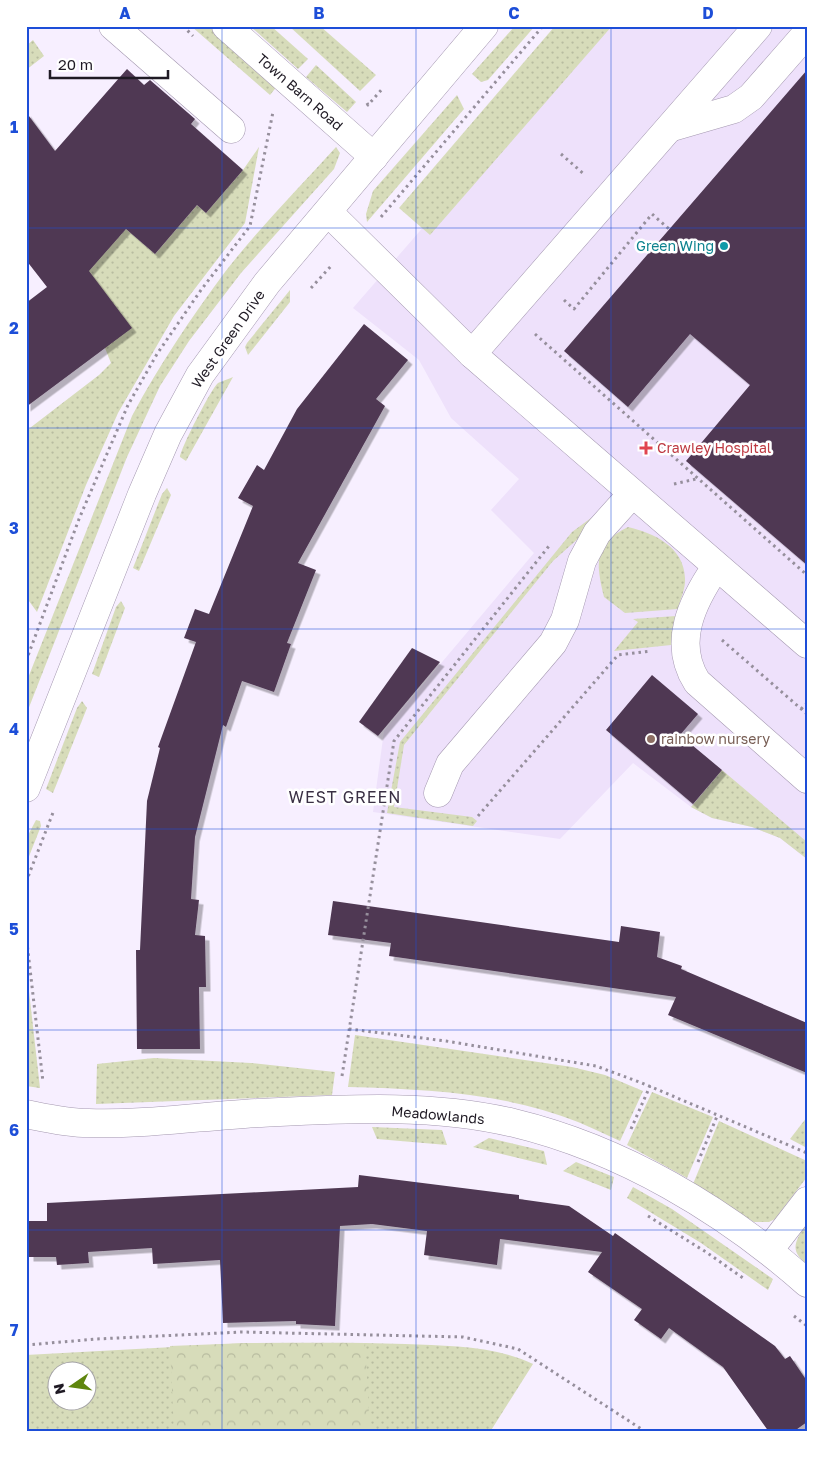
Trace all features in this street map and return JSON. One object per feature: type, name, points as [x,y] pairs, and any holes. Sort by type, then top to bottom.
[{"type":"street","points":[[113,26],[231,129]]},
{"type":"street","name":"Town Barn Road","points":[[226,26],[374,157]]},
{"type":"street","name":"West Green Drive","points":[[26,788],[168,434],[200,375],[267,283],[329,213],[484,26]]},
{"type":"street","points":[[472,354],[672,127],[758,26]]},
{"type":"street","points":[[672,127],[734,108],[751,97],[807,33]]},
{"type":"street","points":[[329,213],[472,354],[807,644]]},
{"type":"street","points":[[438,793],[450,764],[553,643],[565,620],[582,561],[597,533],[632,494]]},
{"type":"street","points":[[716,567],[705,584],[688,621],[684,647],[689,671],[697,682],[807,779]]},
{"type":"street","name":"Meadowlands","points":[[26,1114],[88,1123],[337,1109],[451,1113],[514,1123],[562,1138],[617,1159],[647,1173],[769,1250],[807,1283]]},
{"type":"street","points":[[769,1250],[807,1201]]},
{"type":"path","points":[[183,26],[200,42]]},
{"type":"path","points":[[306,293],[357,239],[380,218],[543,26]]},
{"type":"path","points":[[448,69],[482,97]]},
{"type":"path","points":[[362,99],[368,105],[388,82]]},
{"type":"path","points":[[26,661],[80,519],[128,405],[157,354],[201,290],[250,226],[274,104]]},
{"type":"path","points":[[561,298],[574,309],[652,214],[669,229]]},
{"type":"path","points":[[380,218],[387,225]]},
{"type":"path","points":[[510,311],[807,575]]},
{"type":"path","points":[[722,640],[807,714]]},
{"type":"path","points":[[478,816],[618,654],[684,647]]},
{"type":"path","points":[[801,709],[807,703]]},
{"type":"path","points":[[26,882],[55,809]]},
{"type":"path","points":[[26,934],[44,1086]]},
{"type":"path","points":[[349,1029],[446,1041],[596,1066],[718,1114],[807,1153]]},
{"type":"path","points":[[617,1159],[650,1086]]},
{"type":"path","points":[[684,1195],[718,1114]]},
{"type":"path","points":[[641,1211],[706,1252],[750,1284]]},
{"type":"path","points":[[787,1311],[807,1326]]},
{"type":"path","points":[[26,1345],[96,1339],[242,1332],[463,1337],[518,1349],[646,1432]]},
{"type":"shaded area","name":"Crawley Hospital","points":[[598,26],[807,26],[807,859],[780,838],[752,827],[712,818],[691,807],[633,763],[560,839],[373,812],[384,731],[534,553],[491,510],[519,479],[451,418],[419,360],[353,308]]},
{"type":"green space","points":[[191,26],[209,26],[278,85],[270,95]]},
{"type":"green space","points":[[250,26],[271,26],[308,59],[298,69]]},
{"type":"green space","points":[[289,26],[320,26],[376,75],[360,91]]},
{"type":"green space","points":[[515,26],[535,26],[488,80],[481,82],[472,74]]},
{"type":"green space","points":[[555,26],[612,26],[430,235],[399,208]]},
{"type":"green space","points":[[33,40],[44,56],[26,70],[26,46]]},
{"type":"green space","points":[[316,65],[356,102],[347,112],[306,77]]},
{"type":"green space","points":[[457,95],[464,109],[367,222],[366,214],[373,191]]},
{"type":"green space","points":[[259,147],[245,223],[174,316],[118,413],[86,485],[37,612],[26,597],[26,431],[99,375],[111,363],[105,348],[84,265],[113,243],[126,229],[155,254],[197,205],[206,213],[243,170]]},
{"type":"green space","points":[[336,147],[340,153],[334,169],[241,273],[189,341],[160,386],[127,457],[26,715],[26,683],[132,416],[176,342],[225,272],[265,224]]},
{"type":"green space","points":[[290,290],[290,302],[248,355],[245,347],[247,343]]},
{"type":"green space","points":[[233,377],[186,461],[180,457],[203,407],[218,383]]},
{"type":"green space","points":[[167,488],[171,495],[139,571],[133,568],[162,494]]},
{"type":"green space","points":[[591,518],[590,528],[553,561],[404,745],[394,807],[472,817],[477,821],[473,826],[387,813],[400,742],[572,532]]},
{"type":"green space","points":[[628,527],[648,533],[666,543],[679,558],[683,567],[685,582],[678,609],[625,613],[604,597],[599,574],[600,556],[608,540]]},
{"type":"green space","points":[[121,601],[125,608],[99,677],[92,674],[116,607]]},
{"type":"green space","points":[[676,616],[671,645],[614,651],[638,622],[633,619]]},
{"type":"green space","points":[[82,701],[87,708],[53,793],[46,789],[77,708]]},
{"type":"green space","points":[[722,770],[807,842],[807,859],[780,838],[752,827],[712,818],[691,807]]},
{"type":"green space","points":[[36,820],[40,821],[41,826],[26,864],[26,839]]},
{"type":"green space","points":[[26,965],[40,1088],[26,1086]]},
{"type":"green space","points":[[355,1035],[572,1067],[605,1075],[643,1091],[620,1141],[584,1124],[551,1112],[494,1099],[436,1091],[348,1087]]},
{"type":"green space","points":[[154,1058],[251,1063],[335,1072],[332,1095],[96,1104],[97,1064]]},
{"type":"green space","points":[[652,1092],[713,1117],[687,1178],[627,1145]]},
{"type":"green space","points":[[807,1117],[807,1148],[790,1139]]},
{"type":"green space","points":[[719,1121],[807,1161],[807,1177],[775,1219],[769,1222],[754,1222],[693,1184]]},
{"type":"green space","points":[[372,1127],[442,1130],[447,1145],[377,1139]]},
{"type":"green space","points":[[489,1138],[544,1151],[547,1165],[473,1147]]},
{"type":"green space","points":[[576,1162],[614,1177],[611,1190],[563,1171]]},
{"type":"green space","points":[[633,1187],[672,1209],[773,1279],[768,1290],[701,1243],[627,1198]]},
{"type":"green space","points":[[807,1223],[807,1264],[797,1254],[796,1245]]},
{"type":"green space","points":[[247,1343],[365,1343],[438,1345],[486,1350],[502,1353],[533,1364],[490,1432],[26,1432],[26,1355]]},
{"type":"green space","points":[[247,1343],[365,1343],[370,1432],[174,1432],[170,1346]]},
{"type":"building","points":[[127,69],[144,85],[150,80],[195,119],[191,124],[243,170],[206,213],[197,205],[155,254],[126,229],[89,271],[132,328],[26,407],[26,303],[47,287],[26,260],[26,112],[55,151]]},
{"type":"building","points":[[807,70],[807,565],[686,461],[750,385],[690,334],[628,407],[564,351]]},
{"type":"building","points":[[364,324],[408,360],[376,399],[385,406],[298,563],[316,570],[287,643],[291,644],[274,692],[242,681],[226,727],[223,725],[195,837],[191,899],[199,900],[195,935],[205,936],[206,987],[199,987],[200,1049],[137,1049],[136,950],[140,950],[147,801],[160,748],[158,747],[196,642],[184,638],[195,609],[209,614],[253,506],[238,498],[257,465],[264,470],[297,409]]},
{"type":"building","points":[[412,648],[440,662],[378,736],[359,722]]},
{"type":"building","name":"rainbow nursery","points":[[652,675],[698,714],[680,735],[722,770],[693,804],[606,730]]},
{"type":"building","points":[[333,901],[619,942],[621,926],[660,932],[657,957],[682,966],[681,969],[807,1023],[807,1073],[668,1015],[676,997],[389,956],[391,943],[328,935]]},
{"type":"building","points":[[359,1175],[519,1195],[519,1199],[569,1206],[613,1236],[615,1233],[775,1346],[785,1359],[790,1356],[807,1381],[807,1422],[793,1432],[769,1432],[723,1367],[669,1328],[661,1339],[634,1320],[642,1309],[588,1272],[602,1252],[500,1239],[497,1265],[424,1255],[427,1231],[372,1224],[340,1226],[335,1326],[296,1324],[296,1321],[223,1323],[220,1260],[153,1264],[152,1248],[88,1252],[89,1263],[57,1265],[56,1257],[29,1257],[29,1221],[47,1221],[47,1203],[358,1187]]},
{"type":"place","name":"Green Wing","points":[[724,246]]},
{"type":"place","name":"Crawley Hospital","points":[[646,448]]},
{"type":"place","name":"rainbow nursery","points":[[651,739]]},
{"type":"district","name":"WEST GREEN","points":[[345,797]]}]
